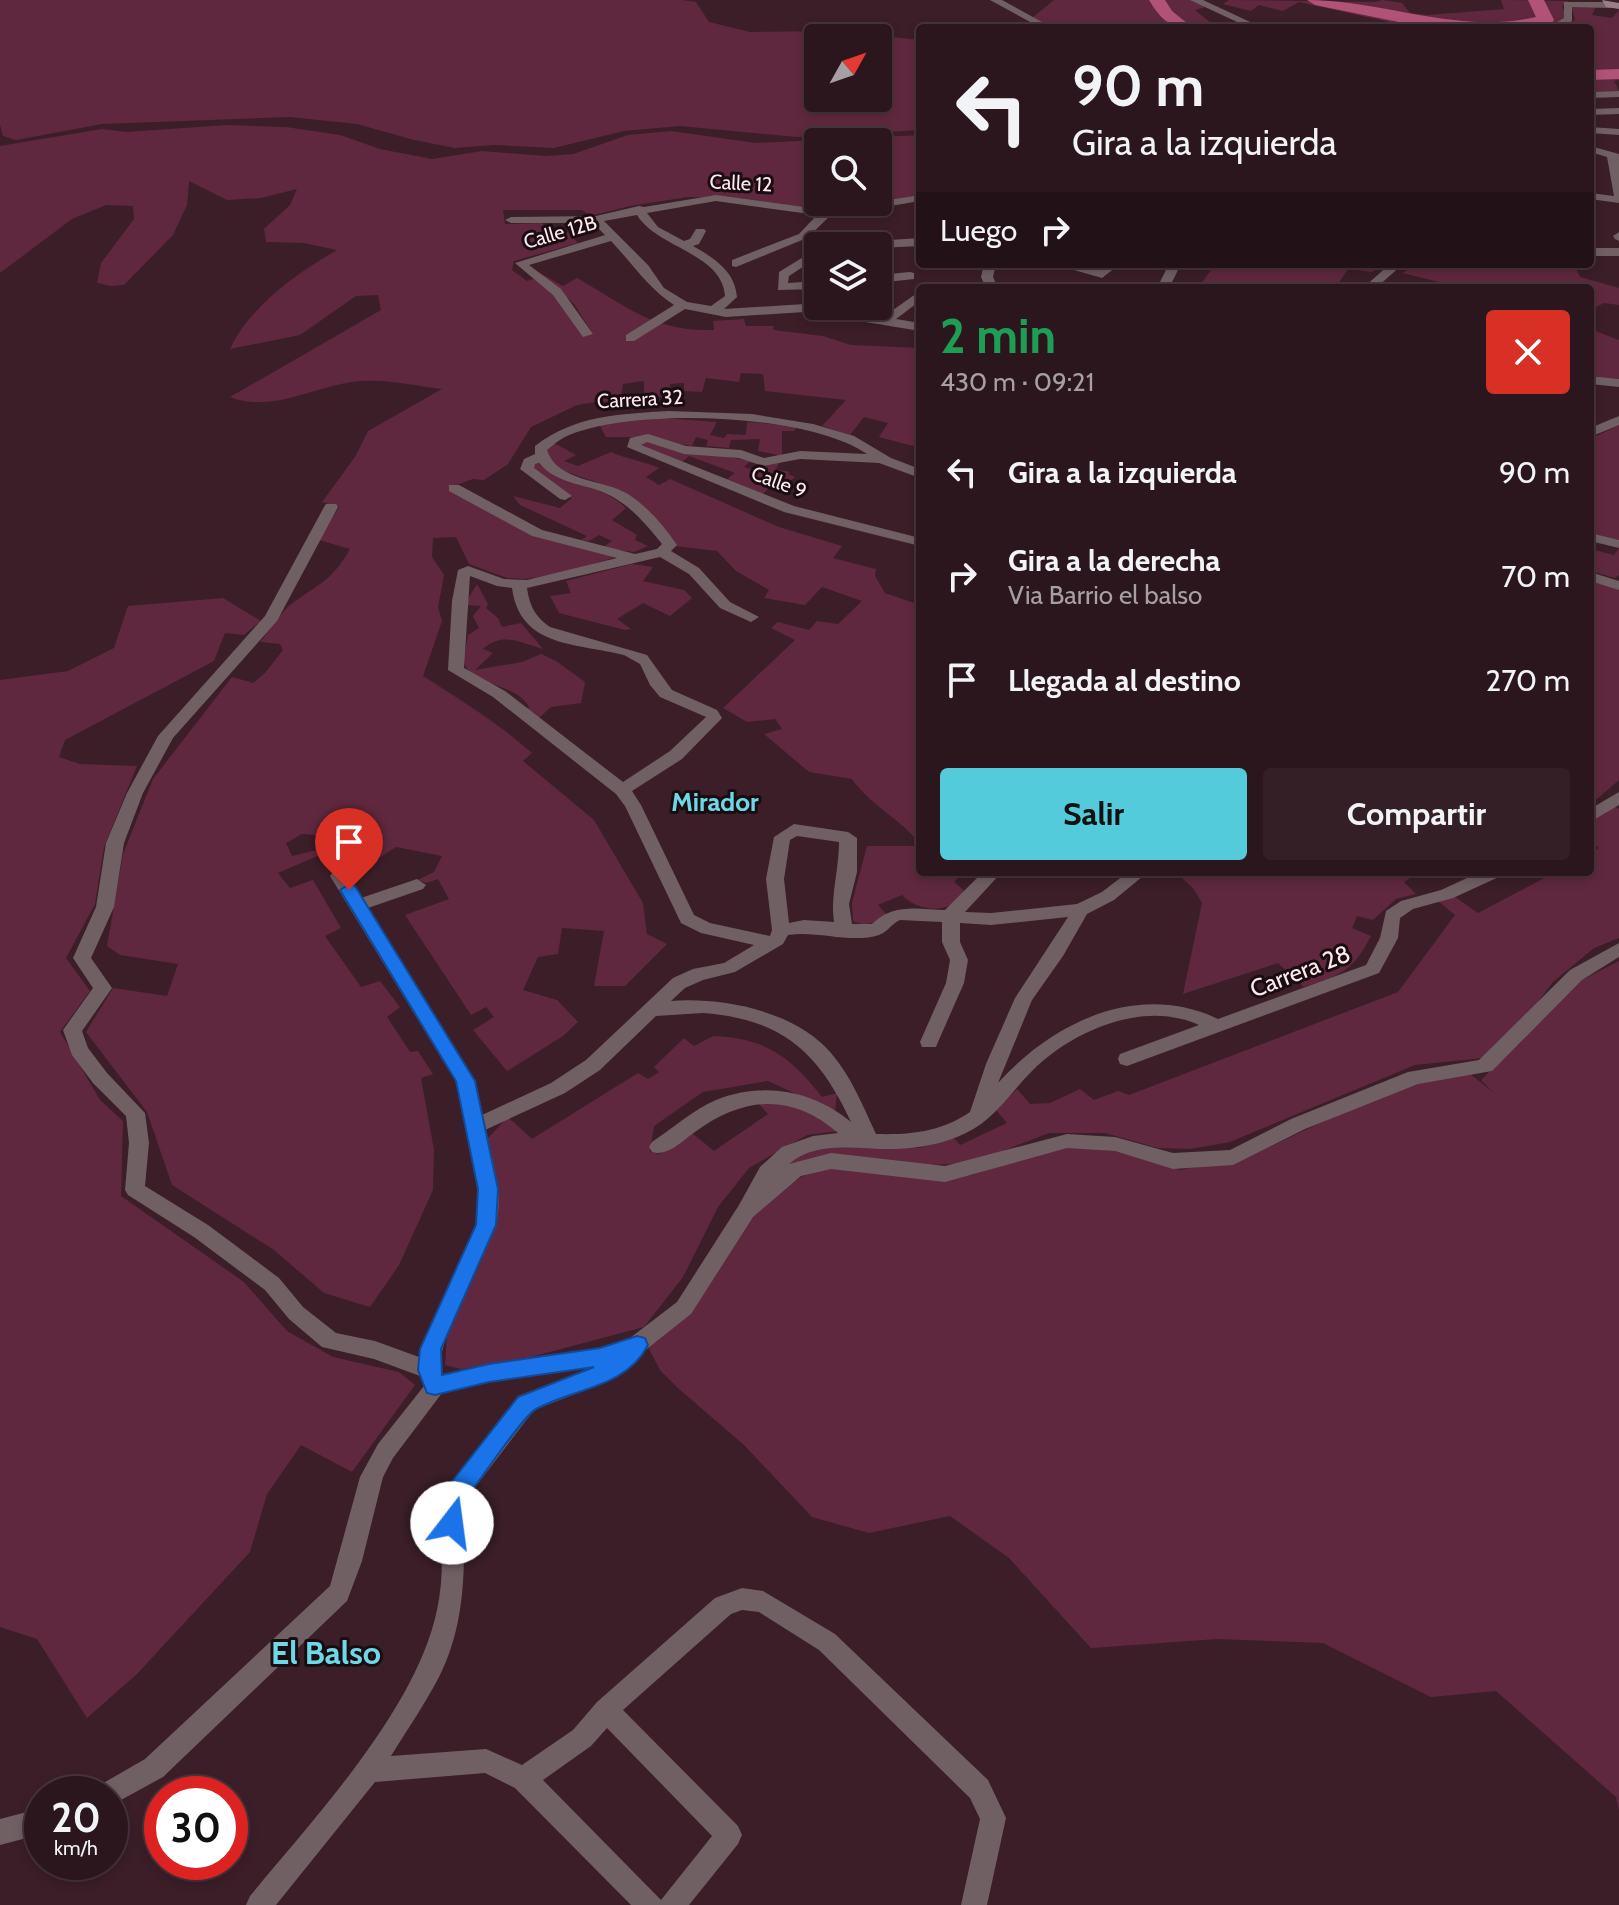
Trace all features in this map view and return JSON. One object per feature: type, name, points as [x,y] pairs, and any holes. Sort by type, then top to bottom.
[{"type":"street","points":[[995,0],[1040,24]]},
{"type":"street","points":[[1195,0],[1249,24]]},
{"type":"street","points":[[1560,24],[1569,19],[1567,4],[1612,4]]},
{"type":"street","points":[[1594,95],[1617,96]]},
{"type":"street","points":[[1594,112],[1619,111]]},
{"type":"street","points":[[1594,133],[1619,133]]},
{"type":"street","points":[[1594,150],[1615,156],[1619,198],[1594,196]]},
{"type":"street","name":"Calle 12","points":[[511,220],[596,219],[639,209],[716,198],[804,210]]},
{"type":"street","name":"Calle 12","points":[[892,202],[916,199]]},
{"type":"street","points":[[639,209],[651,227],[704,258],[728,279],[733,291],[731,297],[713,311]]},
{"type":"street","points":[[736,263],[803,236],[823,216]]},
{"type":"street","points":[[596,219],[644,268],[660,291],[683,305],[713,311],[805,308],[916,326]]},
{"type":"street","points":[[684,246],[695,241],[700,231]]},
{"type":"street","name":"Calle 12B","points":[[587,334],[568,305],[549,284],[527,271],[521,263],[612,237]]},
{"type":"street","points":[[892,244],[916,242]]},
{"type":"street","points":[[1594,252],[1619,252]]},
{"type":"street","points":[[804,260],[783,275],[782,287],[804,286]]},
{"type":"street","points":[[1080,270],[1102,274],[1109,268]]},
{"type":"street","points":[[1374,284],[1392,268]]},
{"type":"street","points":[[892,278],[910,276]]},
{"type":"street","points":[[796,287],[804,282]]},
{"type":"street","points":[[886,321],[916,298]]},
{"type":"street","points":[[630,338],[683,305]]},
{"type":"street","points":[[1594,380],[1619,383]]},
{"type":"street","name":"Carrera 32","points":[[541,456],[540,449],[545,441],[571,427],[595,420],[652,415],[788,422],[856,441],[885,461],[916,473]]},
{"type":"street","points":[[1594,431],[1619,420]]},
{"type":"street","name":"Calle 9","points":[[885,461],[800,455],[763,462],[741,454],[684,450],[648,438],[635,441],[634,447],[789,509],[916,541]]},
{"type":"street","points":[[565,496],[527,469],[529,462],[541,456],[551,470],[616,493],[649,518],[670,545],[662,552],[560,578],[519,584],[502,583],[474,571],[463,573],[456,670],[499,694],[622,790],[633,805],[687,919],[701,928],[775,937]]},
{"type":"street","points":[[454,488],[537,533],[633,558]]},
{"type":"street","points":[[331,507],[272,618],[166,736],[135,793],[115,843],[105,907],[82,958],[103,988],[72,1030],[79,1050],[100,1078],[135,1113],[139,1143],[135,1190],[201,1231],[272,1284],[296,1313],[330,1341],[375,1350],[432,1378],[600,1357],[637,1345]]},
{"type":"street","points":[[1594,538],[1619,544]]},
{"type":"street","points":[[662,552],[694,571],[725,605],[751,617]]},
{"type":"street","points":[[1594,577],[1619,586]]},
{"type":"street","points":[[519,584],[524,611],[539,625],[564,638],[634,653],[647,660],[659,688],[675,700],[711,713],[714,718],[676,755],[622,790]]},
{"type":"street","points":[[1594,814],[1619,797]]},
{"type":"street","points":[[775,937],[775,879],[782,837],[794,830],[848,838],[848,872],[840,904],[844,928]]},
{"type":"street","points":[[128,1783],[154,1768],[339,1593],[351,1569],[369,1484],[380,1460],[426,1406],[432,1378],[431,1349],[486,1225],[488,1189],[465,1081],[339,876]]},
{"type":"street","points":[[929,1042],[935,1024],[951,998],[957,972],[959,960],[951,942],[951,915],[989,876]]},
{"type":"street","points":[[475,1126],[558,1088],[593,1065],[679,983],[699,974],[729,968],[775,937],[804,926],[877,929],[888,918],[899,914],[991,919],[1081,910],[1108,896],[1134,876]]},
{"type":"street","name":"Carrera 28","points":[[1127,1059],[1373,969],[1386,946],[1392,915],[1407,905],[1447,894],[1486,876]]},
{"type":"street","points":[[359,905],[417,885]]},
{"type":"street","points":[[977,1118],[995,1064],[1024,998],[1057,952],[1081,910]]},
{"type":"street","points":[[746,1211],[795,1170],[831,1161],[945,1174],[1067,1141],[1115,1144],[1173,1161],[1233,1157],[1298,1124],[1415,1077],[1485,1066],[1576,975],[1619,949]]},
{"type":"street","points":[[650,1010],[688,1005],[746,1011],[815,1047],[840,1082],[862,1138]]},
{"type":"street","points":[[259,1905],[369,1770],[430,1670],[449,1611],[454,1568],[451,1500],[526,1403],[593,1378],[620,1363],[637,1345],[684,1308],[746,1211],[758,1182],[779,1161],[815,1141],[862,1138],[919,1143],[952,1132],[977,1118],[1036,1056],[1065,1037],[1099,1021],[1139,1010],[1179,1011],[1219,1027]]},
{"type":"street","points":[[659,1147],[722,1106],[761,1095],[804,1104],[839,1120],[862,1138]]},
{"type":"street","points":[[524,1779],[582,1738],[606,1710],[723,1606],[742,1599],[763,1602],[827,1642],[979,1789],[993,1818],[974,1905]]},
{"type":"street","points":[[606,1710],[729,1835],[672,1905]]},
{"type":"street","points":[[369,1770],[486,1761],[524,1779],[650,1905]]},
{"type":"street","points":[[0,1832],[24,1826]]},
{"type":"shaded area","points":[[0,0],[682,0],[696,2],[709,22],[750,32],[804,31],[804,112],[892,112],[892,37],[916,40],[916,130],[804,128],[804,137],[797,137],[680,126],[624,131],[554,148],[493,145],[455,148],[357,124],[290,117],[102,124],[16,140],[3,136],[0,125]]},
{"type":"shaded area","points":[[1054,0],[1192,0],[1206,7],[1195,10],[1212,24],[1044,24],[1032,18]]},
{"type":"shaded area","points":[[1229,0],[1382,0],[1402,3],[1410,13],[1427,15],[1504,9],[1501,0],[1569,1],[1562,6],[1566,17],[1559,24],[1398,24],[1299,2],[1283,11],[1259,5],[1251,11],[1223,4]]},
{"type":"shaded area","points":[[1571,5],[1596,6],[1592,15],[1612,18],[1619,10],[1619,80],[1614,81],[1619,91],[1594,92],[1594,24],[1566,24],[1575,20]]},
{"type":"shaded area","points":[[227,125],[286,127],[340,135],[380,149],[432,159],[482,151],[546,156],[573,154],[628,135],[671,131],[756,143],[804,141],[804,208],[737,198],[688,197],[590,216],[582,210],[503,210],[505,224],[542,223],[552,235],[568,232],[578,243],[514,261],[512,270],[527,281],[533,279],[549,287],[584,336],[593,334],[574,304],[540,273],[563,286],[577,278],[641,315],[674,327],[714,330],[713,321],[744,319],[746,326],[774,326],[773,330],[823,336],[851,345],[916,348],[916,442],[913,446],[879,437],[888,423],[864,417],[850,435],[822,426],[846,400],[765,391],[763,374],[741,373],[739,382],[706,378],[702,392],[684,391],[684,383],[670,384],[669,397],[644,396],[644,381],[623,384],[620,403],[602,401],[577,405],[531,427],[508,464],[484,480],[473,479],[450,487],[452,491],[535,537],[619,556],[560,574],[507,578],[469,564],[456,537],[433,538],[432,557],[444,575],[438,607],[442,621],[423,676],[519,742],[532,753],[523,761],[594,820],[643,903],[647,934],[667,944],[625,986],[594,986],[604,931],[562,928],[558,954],[538,957],[523,990],[557,1000],[578,1022],[563,1036],[507,1071],[473,1030],[494,1017],[486,1007],[471,1015],[405,915],[449,899],[438,879],[426,883],[418,880],[434,872],[442,856],[396,847],[373,862],[340,849],[345,837],[302,834],[286,843],[292,856],[317,850],[320,855],[278,873],[290,888],[313,880],[341,928],[325,936],[361,987],[380,981],[400,1007],[387,1017],[410,1052],[418,1051],[433,1074],[421,1078],[434,1150],[433,1190],[399,1265],[370,1307],[324,1293],[274,1250],[172,1185],[147,1112],[86,1032],[113,988],[167,996],[178,964],[120,955],[107,946],[123,854],[153,779],[232,677],[253,683],[265,673],[283,650],[280,644],[260,642],[289,606],[332,574],[344,559],[350,549],[319,540],[339,507],[322,502],[355,457],[368,431],[442,389],[362,381],[263,402],[230,397],[381,310],[378,295],[356,296],[300,335],[230,349],[249,319],[276,292],[337,250],[304,243],[266,242],[264,229],[290,205],[297,189],[261,198],[227,200],[189,181],[187,205],[173,235],[124,285],[97,283],[101,263],[134,219],[133,206],[106,205],[72,219],[0,273],[0,146],[102,129],[126,132]]},
{"type":"shaded area","points":[[916,135],[916,196],[892,200],[892,136]]},
{"type":"shaded area","points":[[1212,268],[1378,268],[1372,272],[1348,269],[1338,284],[1201,284]]},
{"type":"shaded area","points":[[1411,268],[1576,268],[1580,277],[1619,288],[1619,305],[1604,303],[1594,308],[1594,284],[1447,284],[1402,273]]},
{"type":"shaded area","points":[[1594,331],[1619,340],[1619,379],[1594,376]]},
{"type":"shaded area","points":[[651,417],[717,422],[710,435],[724,438],[727,434],[746,435],[747,422],[797,426],[794,431],[782,431],[782,456],[758,451],[760,439],[731,440],[729,448],[706,446],[708,440],[696,437],[692,446],[640,437],[606,437],[598,422]]},
{"type":"shaded area","points":[[1619,425],[1619,540],[1594,535],[1594,437]]},
{"type":"shaded area","points":[[644,440],[750,461],[744,467],[757,471],[766,463],[780,462],[776,469],[790,472],[788,474],[795,477],[787,484],[775,481],[763,494],[727,479],[735,473],[689,456],[682,462],[638,447]]},
{"type":"shaded area","points":[[552,442],[576,455],[564,461],[578,466],[611,452],[659,468],[646,477],[659,485],[670,479],[779,527],[842,546],[833,558],[876,569],[875,576],[885,593],[916,604],[916,840],[852,779],[809,772],[764,734],[782,729],[775,719],[747,722],[723,708],[795,640],[771,628],[778,622],[809,630],[817,621],[838,624],[862,601],[822,587],[805,605],[764,598],[769,590],[736,571],[717,551],[675,546],[622,491],[555,468],[545,447]]},
{"type":"shaded area","points":[[537,463],[616,500],[626,508],[612,520],[637,535],[635,540],[648,546],[634,552],[602,548],[612,541],[599,535],[589,541],[581,540],[587,536],[520,505],[513,496],[560,508],[572,498],[549,484],[529,466]]},
{"type":"shaded area","points":[[1619,548],[1619,575],[1615,578],[1594,572],[1594,550],[1614,555]]},
{"type":"shaded area","points":[[632,564],[653,567],[643,581],[684,590],[692,598],[670,616],[643,603],[617,619],[631,629],[625,630],[559,613],[550,596],[571,593],[566,581]]},
{"type":"shaded area","points":[[1594,580],[1619,589],[1619,780],[1594,802]]},
{"type":"shaded area","points":[[477,584],[488,604],[486,608],[498,618],[502,627],[521,623],[543,649],[512,640],[498,641],[483,649],[493,653],[475,670],[522,662],[541,654],[585,682],[581,703],[551,707],[539,718],[527,713],[529,707],[523,699],[467,669],[464,661],[468,635],[479,628],[473,616],[481,606],[464,605]]},
{"type":"shaded area","points":[[223,598],[261,621],[244,635],[225,633],[214,661],[65,740],[59,757],[80,764],[137,766],[104,847],[95,904],[66,958],[90,991],[60,1032],[100,1100],[123,1121],[121,1196],[244,1282],[287,1331],[333,1357],[399,1372],[415,1385],[352,1472],[301,1445],[267,1494],[250,1552],[137,1674],[87,1718],[37,1639],[0,1627],[0,680],[68,671],[114,648],[128,606]]},
{"type":"shaded area","points":[[1612,805],[1619,809],[1619,938],[1594,948],[1553,982],[1530,1012],[1483,1058],[1415,1065],[1230,1142],[1190,1149],[1158,1148],[1105,1133],[1049,1133],[987,1157],[952,1164],[770,1171],[814,1147],[920,1148],[953,1137],[960,1145],[1007,1123],[996,1110],[1017,1089],[1030,1104],[1050,1103],[1080,1089],[1094,1100],[1118,1091],[1129,1095],[1398,992],[1455,915],[1438,901],[1455,897],[1478,913],[1548,876],[1594,876],[1594,851],[1599,848],[1594,845],[1594,819]]},
{"type":"shaded area","points":[[867,846],[916,846],[916,876],[959,876],[954,882],[967,893],[952,905],[934,909],[917,905],[902,895],[878,905],[888,916],[862,924],[853,921],[852,903]]},
{"type":"shaded area","points":[[1180,876],[1413,876],[1404,882],[1416,894],[1396,899],[1373,920],[1357,916],[1352,928],[1371,936],[1352,964],[1328,979],[1304,987],[1278,963],[1183,994],[1202,903],[1193,888]]},
{"type":"shaded area","points":[[1619,961],[1619,1810],[1616,1797],[1496,1691],[1431,1697],[1323,1643],[1217,1639],[1091,1648],[1009,1558],[950,1516],[869,1533],[812,1517],[744,1445],[660,1370],[647,1345],[768,1199],[803,1176],[837,1165],[921,1178],[972,1175],[1052,1149],[1070,1147],[1115,1151],[1180,1170],[1248,1157],[1335,1116],[1423,1081],[1469,1073],[1494,1093],[1481,1080],[1582,980]]},
{"type":"shaded area","points":[[713,1036],[748,1041],[776,1052],[799,1071],[822,1097],[837,1093],[835,1112],[768,1081],[703,1092],[654,1126],[650,1152],[659,1154],[693,1134],[714,1151],[768,1114],[757,1102],[801,1108],[821,1117],[838,1131],[807,1135],[749,1168],[718,1207],[683,1277],[644,1327],[512,1362],[461,1369],[445,1365],[447,1335],[498,1198],[487,1139],[508,1117],[532,1139],[638,1073],[648,1079],[659,1072],[654,1067],[684,1038],[694,1046]]},
{"type":"waterway","points":[[1157,0],[1166,14],[1180,24]]},
{"type":"waterway","points":[[1315,0],[1431,24]]},
{"type":"waterway","points":[[1529,24],[1546,20],[1536,0]]},
{"type":"waterway","points":[[1594,75],[1619,74]]},
{"type":"district","name":"Mirador","points":[[715,802]]},
{"type":"district","name":"El Balso","points":[[326,1652]]},
{"type":"route","points":[[349,890],[465,1081],[488,1189],[486,1225],[431,1349],[429,1370],[435,1386],[489,1373],[600,1357],[637,1345],[620,1363],[593,1378],[526,1403],[451,1500],[452,1523]]}]
